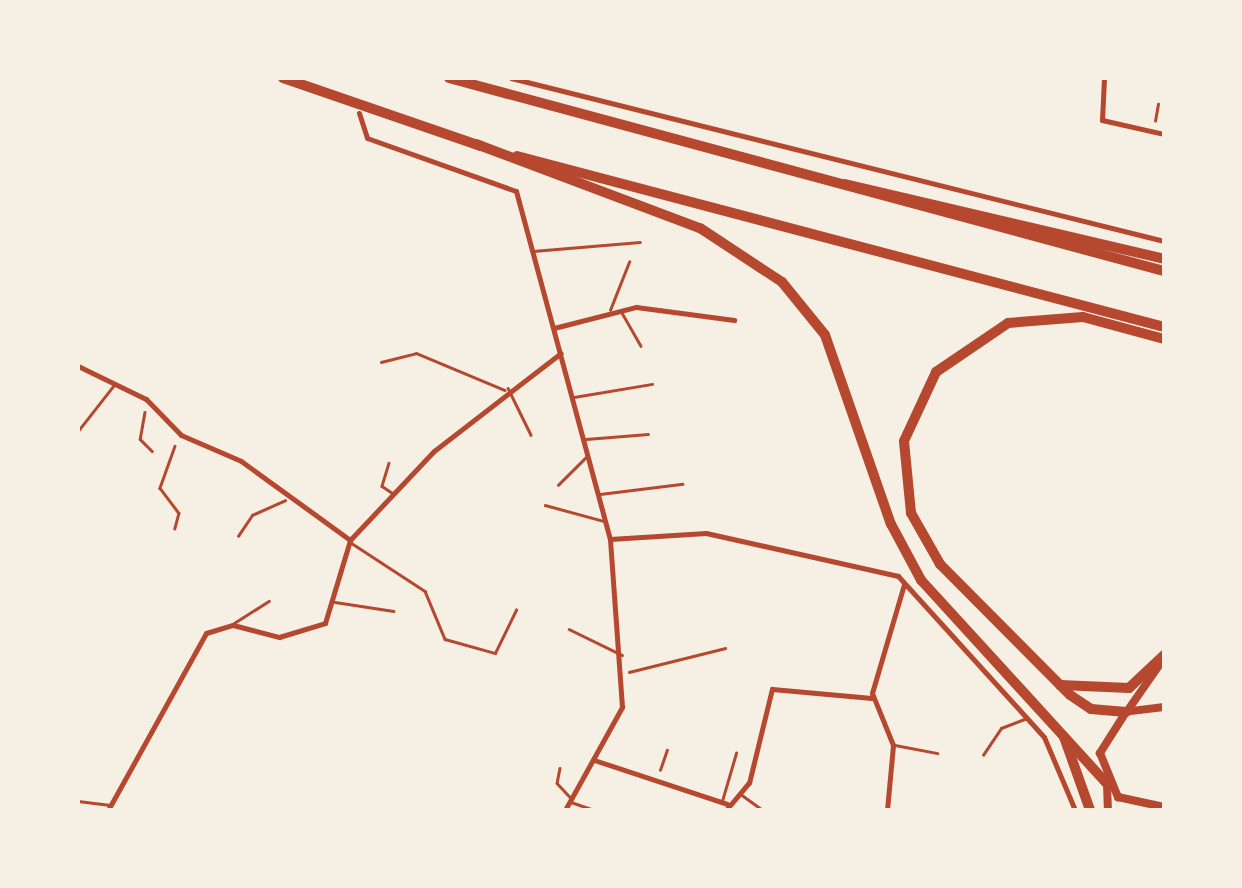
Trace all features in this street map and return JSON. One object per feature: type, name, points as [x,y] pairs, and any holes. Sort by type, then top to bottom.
[{"type":"highway","points":[[284,78],[476,144],[700,228],[782,282],[825,335],[906,557],[1052,714],[1108,784]]},
{"type":"highway","points":[[449,78],[810,180],[1164,271]]},
{"type":"highway","points":[[476,144],[1164,327]]},
{"type":"highway","points":[[810,180],[889,188],[1164,259]]},
{"type":"highway","points":[[1126,712],[1091,708],[1060,685],[922,541],[904,468],[911,418],[952,354],[1008,324],[1083,318],[1164,339]]},
{"type":"highway","points":[[1060,685],[1129,688],[1164,656]]},
{"type":"highway","points":[[1052,714],[1090,810]]},
{"type":"main road","points":[[1108,810],[1104,737],[1164,656]]},
{"type":"main road","points":[[1126,712],[1164,708]]},
{"type":"main road","points":[[1108,784],[1133,805],[1164,807]]},
{"type":"street","points":[[511,78],[1164,241]]},
{"type":"street","points":[[1104,78],[1102,120],[1164,134]]},
{"type":"street","points":[[359,114],[367,138],[512,186],[534,250],[610,539],[623,672],[619,718],[565,810]]},
{"type":"street","points":[[554,328],[620,310],[734,320]]},
{"type":"street","points":[[110,808],[206,633],[232,625],[285,637],[325,623],[350,541],[507,389],[561,353]]},
{"type":"street","points":[[78,366],[115,384],[148,407],[178,440],[241,461],[285,500],[350,541]]},
{"type":"street","points":[[610,539],[717,534],[905,582],[1028,716],[1075,810]]},
{"type":"street","points":[[887,810],[893,745],[872,698],[905,582]]},
{"type":"street","points":[[594,760],[725,806],[741,793],[772,689],[872,698]]},
{"type":"lane","points":[[534,250],[640,242]]},
{"type":"lane","points":[[610,311],[610,291],[626,281],[629,262]]},
{"type":"lane","points":[[620,310],[641,346]]},
{"type":"lane","points":[[381,362],[416,353],[507,389],[531,435]]},
{"type":"lane","points":[[78,432],[115,384]]},
{"type":"lane","points":[[573,397],[652,384]]},
{"type":"lane","points":[[148,407],[140,443],[152,451]]},
{"type":"lane","points":[[584,440],[648,434]]},
{"type":"lane","points":[[175,528],[179,513],[160,488],[178,440]]},
{"type":"lane","points":[[558,485],[588,455]]},
{"type":"lane","points":[[388,463],[382,486],[396,495]]},
{"type":"lane","points":[[599,494],[682,484]]},
{"type":"lane","points":[[238,536],[252,515],[285,500]]},
{"type":"lane","points":[[545,505],[606,521]]},
{"type":"lane","points":[[350,541],[425,591],[448,640],[495,652],[516,610]]},
{"type":"lane","points":[[232,625],[269,600]]},
{"type":"lane","points":[[332,602],[392,611]]},
{"type":"lane","points":[[569,629],[622,655]]},
{"type":"lane","points":[[984,755],[1001,728],[1028,716]]},
{"type":"lane","points":[[893,745],[937,753]]},
{"type":"lane","points":[[725,806],[736,753]]},
{"type":"lane","points":[[560,768],[556,782],[570,800],[594,810]]},
{"type":"lane","points":[[741,793],[763,810]]},
{"type":"lane","points":[[78,800],[110,808]]},
{"type":"path","points":[[1153,133],[1158,104]]},
{"type":"path","points":[[623,672],[725,648]]},
{"type":"path","points":[[656,781],[667,750]]}]
